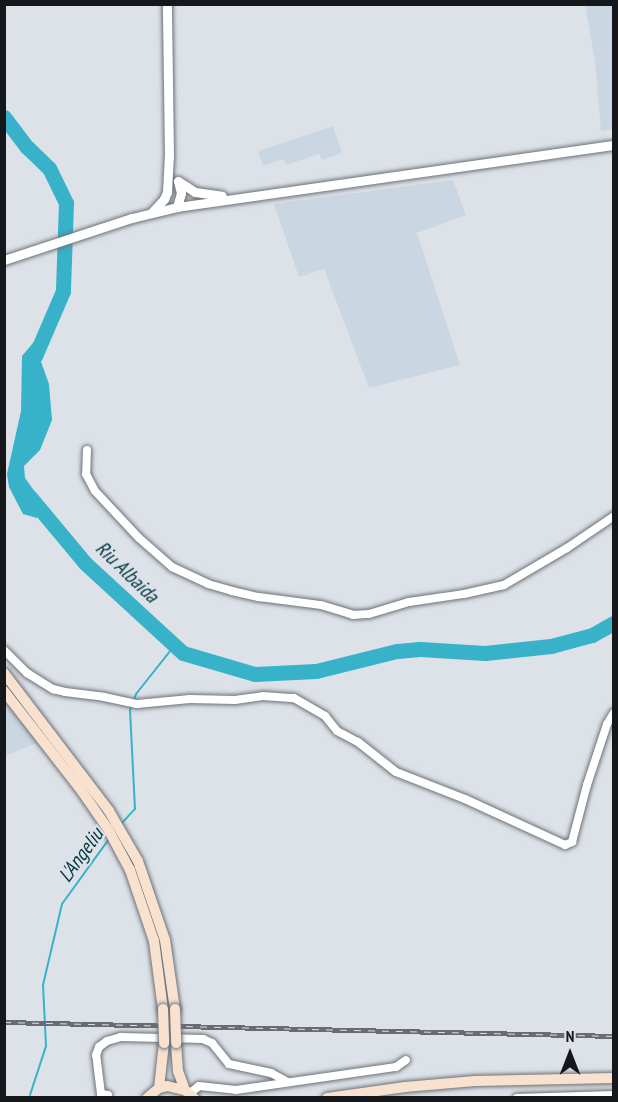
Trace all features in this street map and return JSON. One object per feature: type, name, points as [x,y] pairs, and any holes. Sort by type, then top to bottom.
[{"type":"main road","points":[[4,673],[85,786],[130,870],[154,941],[163,1009],[164,1043],[159,1088]]},
{"type":"main road","points":[[4,691],[124,834],[138,861],[165,940],[175,1009],[178,1071],[190,1093]]},
{"type":"main road","points":[[327,1098],[405,1086],[476,1081],[614,1078]]},
{"type":"main road","points":[[147,1098],[159,1088],[167,1086],[190,1093]]},
{"type":"street","points":[[152,212],[164,200],[167,192],[169,156],[167,4]]},
{"type":"street","points":[[4,260],[132,218],[177,207],[614,145]]},
{"type":"street","points":[[169,156],[182,193],[177,207]]},
{"type":"street","points":[[178,181],[195,192],[239,198]]},
{"type":"street","points":[[167,192],[177,207]]},
{"type":"street","points":[[87,450],[86,474],[95,491],[139,538],[172,567],[208,584],[232,591],[321,605],[354,615],[369,614],[409,602],[464,594],[504,585],[567,548],[614,516]]},
{"type":"street","points":[[4,650],[27,674],[53,689],[137,704],[190,699],[235,700],[283,695],[294,698],[325,716],[337,731],[358,742],[396,772],[566,845],[572,842],[587,785],[607,724],[614,713]]},
{"type":"street","points":[[108,1095],[101,1094],[96,1054],[99,1047],[107,1041],[121,1037],[203,1039],[212,1043],[229,1064],[271,1073],[286,1081]]},
{"type":"street","points":[[190,1093],[204,1086],[236,1090],[396,1067],[406,1060]]},
{"type":"street","points":[[517,1098],[614,1095]]},
{"type":"shaded area","points":[[585,5],[613,6],[613,129],[601,131],[595,61]]},
{"type":"shaded area","points":[[333,126],[342,153],[322,160],[319,154],[286,165],[284,159],[263,166],[258,151]]},
{"type":"shaded area","points":[[453,180],[466,215],[417,233],[460,365],[369,388],[324,269],[299,277],[274,204]]},
{"type":"shaded area","points":[[4,687],[44,740],[5,756],[4,756]]},
{"type":"water","points":[[38,337],[45,342],[40,359],[49,384],[52,420],[40,450],[24,466],[25,478],[45,506],[37,518],[23,514],[9,487],[7,474],[21,411],[22,356]]},
{"type":"waterway","name":"Riu Albaida","points":[[4,117],[27,147],[49,168],[66,203],[63,291],[35,356]]},
{"type":"waterway","name":"Riu Albaida","points":[[30,497],[85,563],[183,653],[255,674],[316,671],[397,651],[420,649],[485,653],[551,646],[592,635],[614,623]]},
{"type":"waterway","name":"L'Angeliu","points":[[120,825],[135,809],[130,710],[136,694],[175,645]]},
{"type":"waterway","name":"L'Angeliu","points":[[30,1095],[46,1046],[43,985],[62,904],[109,839]]},
{"type":"railway","points":[[4,1022],[614,1036]]}]
